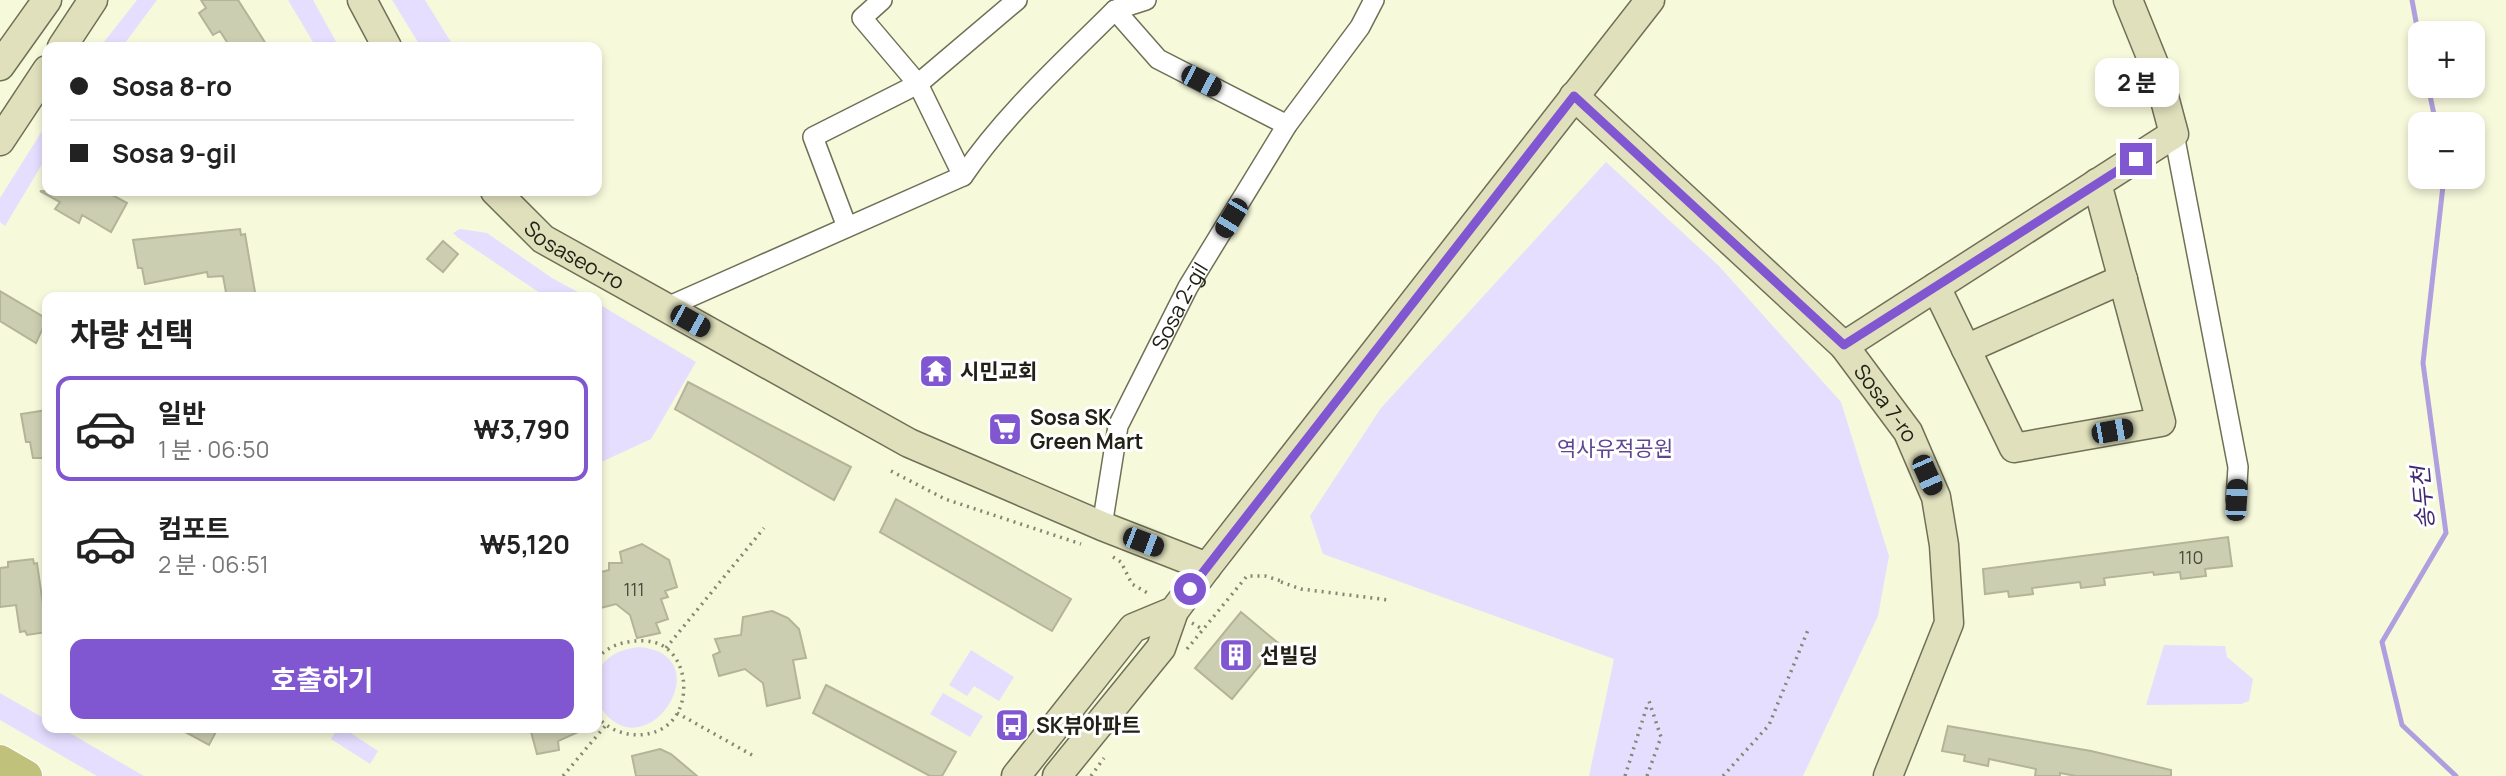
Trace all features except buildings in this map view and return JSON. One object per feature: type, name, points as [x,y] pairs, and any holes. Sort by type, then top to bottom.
[{"type":"main road","points":[[0,761],[26,776]]},
{"type":"street","points":[[0,66],[47,0]]},
{"type":"street","points":[[65,42],[93,0]]},
{"type":"street","points":[[362,0],[384,42]]},
{"type":"street","points":[[882,0],[862,18],[918,84],[963,176]]},
{"type":"street","points":[[848,228],[813,137],[918,84],[1017,0]]},
{"type":"street","points":[[665,307],[963,176],[978,153],[1032,93],[1118,5],[1146,0]]},
{"type":"street","name":"Sosa 2-gil","points":[[1097,541],[1118,426],[1188,287],[1287,125],[1360,27],[1374,0]]},
{"type":"street","points":[[1057,776],[1161,648],[1174,611],[1206,567],[1650,0]]},
{"type":"street","points":[[2127,0],[2158,74],[2174,134],[2238,467],[2236,500]]},
{"type":"street","points":[[1118,5],[1158,59],[1287,125]]},
{"type":"street","points":[[0,141],[42,78]]},
{"type":"street","name":"Sosa 7-ro","points":[[1574,96],[1844,345],[1908,432],[1937,497],[1944,545],[1949,623],[1888,776]]},
{"type":"street","points":[[1844,345],[2174,134]]},
{"type":"street","points":[[1936,287],[2014,448],[2161,422],[2097,183]]},
{"type":"street","name":"Sosaseo-ro","points":[[500,196],[543,239],[665,307]]},
{"type":"street","points":[[1966,349],[2123,279]]},
{"type":"street","points":[[665,307],[909,443],[1097,541],[1206,567]]},
{"type":"street","points":[[1016,776],[1133,628],[1174,611]]},
{"type":"path","points":[[891,471],[945,499],[1097,541],[1121,562],[1132,584],[1174,611]]},
{"type":"path","points":[[666,648],[764,528]]},
{"type":"path","points":[[1202,629],[1247,576],[1265,576],[1281,581]]},
{"type":"path","points":[[1265,576],[1301,589],[1389,600]]},
{"type":"path","points":[[1723,776],[1769,725],[1808,630]]},
{"type":"path","points":[[602,655],[625,642],[652,642],[666,648],[678,661],[685,686],[677,713],[659,728],[634,737],[602,721]]},
{"type":"path","points":[[1625,776],[1649,701],[1661,737],[1647,776]]},
{"type":"path","points":[[677,713],[752,755]]},
{"type":"path","points":[[602,730],[606,725]]},
{"type":"path","points":[[563,776],[599,733]]},
{"type":"green space","points":[[137,0],[157,0],[126,42],[104,42]]},
{"type":"green space","points":[[288,0],[313,0],[336,42],[313,42]]},
{"type":"green space","points":[[392,0],[425,0],[451,42],[418,42]]},
{"type":"green space","points":[[42,131],[42,164],[5,226],[0,222],[0,198]]},
{"type":"green space","name":"역사유적공원","points":[[1606,162],[1719,266],[1841,402],[1889,556],[1878,616],[1803,776],[1589,776],[1614,659],[1323,554],[1310,516],[1381,408]]},
{"type":"green space","points":[[460,229],[487,233],[552,278],[578,292],[539,292],[453,233]]},
{"type":"green space","points":[[602,306],[696,362],[651,439],[602,462]]},
{"type":"green space","points":[[2164,645],[2225,646],[2227,657],[2253,679],[2249,701],[2241,704],[2146,705]]},
{"type":"green space","points":[[639,647],[663,654],[675,668],[676,686],[669,704],[656,719],[640,727],[621,725],[602,710],[602,666],[609,658]]},
{"type":"green space","points":[[971,650],[1014,677],[999,701],[974,686],[967,696],[949,685]]},
{"type":"green space","points":[[0,693],[42,717],[42,733],[70,733],[144,776],[97,776],[0,720]]},
{"type":"green space","points":[[943,693],[983,716],[970,737],[930,714]]},
{"type":"green space","points":[[335,733],[351,733],[378,751],[370,764],[331,739]]},
{"type":"waterway","name":"송두천","points":[[2412,0],[2416,21]]},
{"type":"waterway","name":"송두천","points":[[2431,98],[2433,112]]},
{"type":"waterway","name":"송두천","points":[[2443,189],[2423,363],[2446,533],[2382,642],[2402,725],[2456,776]]},
{"type":"place","name":"시민교회","points":[[936,371]]},
{"type":"place","name":"Sosa SK Green Mart","points":[[1005,429]]},
{"type":"place","name":"선빌딩","points":[[1236,655]]},
{"type":"place","name":"SK뷰아파트","points":[[1012,725]]},
{"type":"route","points":[[1190,589],[1574,96],[1844,345],[2136,159]]}]
